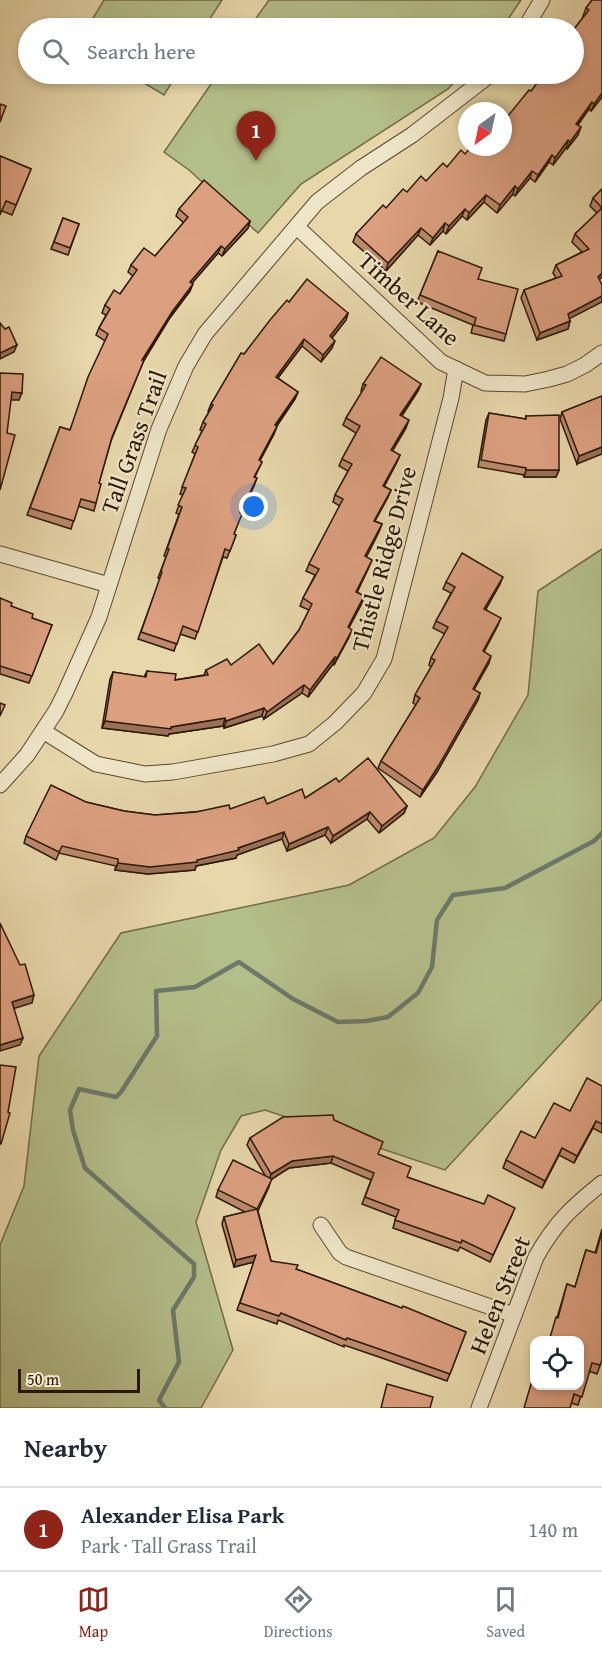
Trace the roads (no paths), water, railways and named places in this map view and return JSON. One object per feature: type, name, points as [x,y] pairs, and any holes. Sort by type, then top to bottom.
[{"type":"street","points":[[531,18],[542,0]]},
{"type":"street","name":"Tall Grass Trail","points":[[0,785],[27,755],[65,693],[99,617],[159,429],[186,366],[211,327],[317,202],[338,184],[412,135],[478,84]]},
{"type":"street","name":"Timber Lane","points":[[297,227],[424,348],[441,362],[485,383],[525,384],[567,374],[594,360],[602,352]]},
{"type":"street","name":"Thistle Ridge Drive","points":[[43,731],[96,764],[145,774],[173,772],[273,754],[309,744],[335,723],[364,693],[384,659],[451,398],[456,369]]},
{"type":"street","points":[[0,554],[109,585]]},
{"type":"street","name":"Helen Street","points":[[479,1408],[536,1257],[549,1233],[565,1214],[602,1183]]},
{"type":"street","points":[[321,1225],[340,1253],[346,1257],[514,1315]]},
{"type":"waterway","points":[[165,1408],[159,1400],[179,1362],[173,1310],[194,1277],[194,1264],[85,1168],[73,1130],[70,1110],[79,1089],[116,1097],[157,1036],[156,991],[195,987],[239,962],[293,999],[338,1022],[388,1017],[418,993],[432,967],[437,920],[453,895],[505,888],[594,841],[602,833]]},
{"type":"place","name":"Alexander Elisa Park","points":[[256,161]]}]
